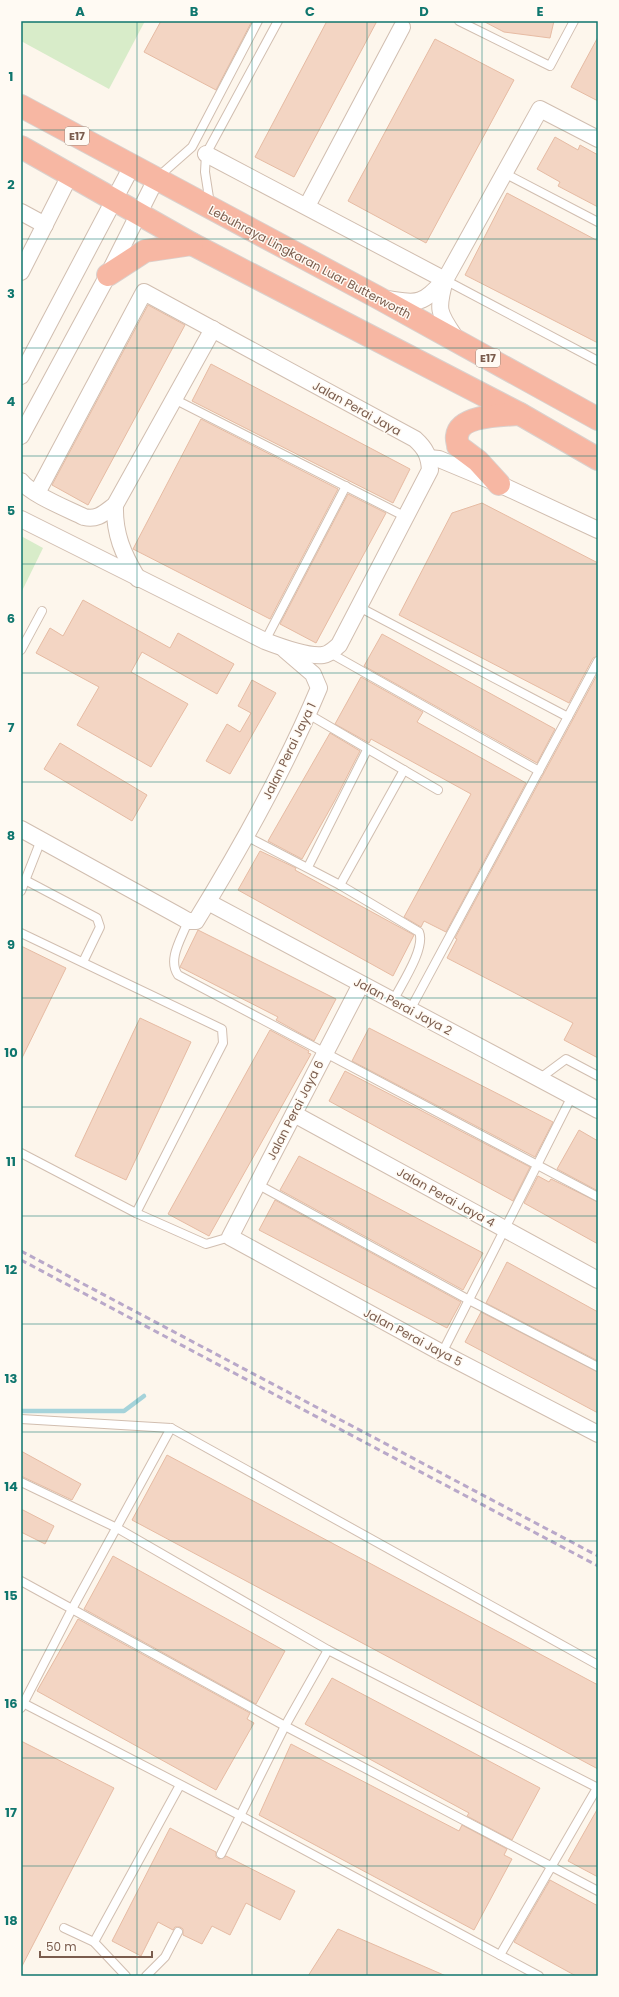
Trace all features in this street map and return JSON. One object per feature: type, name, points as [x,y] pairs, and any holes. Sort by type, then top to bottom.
[{"type":"highway","name":"Lebuhraya Lingkaran Luar Butterworth","points":[[21,106],[377,297],[598,419]]},
{"type":"highway","points":[[21,147],[192,244],[520,414],[598,459]]},
{"type":"highway","points":[[108,275],[145,251],[192,244]]},
{"type":"highway","points":[[499,484],[478,461],[458,446],[457,436],[461,427],[471,421],[486,417],[520,414]]},
{"type":"street","points":[[308,206],[402,27]]},
{"type":"street","points":[[458,341],[439,310],[439,303],[445,280],[540,109],[598,138]]},
{"type":"street","points":[[206,154],[308,206],[445,280]]},
{"type":"street","points":[[21,376],[132,166]]},
{"type":"street","points":[[21,272],[70,175]]},
{"type":"street","points":[[21,436],[108,275],[156,179]]},
{"type":"street","points":[[21,212],[45,225]]},
{"type":"street","points":[[377,297],[418,302],[426,299],[445,280]]},
{"type":"street","name":"Jalan Perai Jaya","points":[[37,493],[144,292],[414,439],[424,447],[429,458]]},
{"type":"street","points":[[21,481],[24,485],[37,493],[84,517],[92,519],[100,517],[115,505],[213,329]]},
{"type":"street","points":[[21,519],[138,579],[265,641],[284,649],[321,655],[330,653],[339,645],[430,470],[429,458],[439,459],[499,484],[598,530]]},
{"type":"street","points":[[115,505],[114,521],[118,541],[138,579]]},
{"type":"street","name":"Jalan Perai Jaya 1","points":[[188,921],[196,921],[246,836],[308,714],[319,688],[313,674],[284,649]]},
{"type":"street","points":[[21,829],[188,921]]},
{"type":"street","name":"Jalan Perai Jaya 2","points":[[208,902],[598,1110]]},
{"type":"street","name":"Jalan Perai Jaya 6","points":[[230,1237],[361,984]]},
{"type":"street","name":"Jalan Perai Jaya 4","points":[[294,1114],[598,1280]]},
{"type":"street","name":"Jalan Perai Jaya 5","points":[[230,1237],[442,1353],[598,1434]]},
{"type":"lane","points":[[156,179],[192,147],[258,21]]},
{"type":"lane","points":[[211,209],[205,172],[206,154],[278,21]]},
{"type":"lane","points":[[459,21],[550,66],[574,21]]},
{"type":"lane","points":[[504,173],[598,222]]},
{"type":"lane","points":[[445,280],[598,361]]},
{"type":"lane","points":[[174,399],[406,517]]},
{"type":"lane","points":[[265,641],[346,486]]},
{"type":"lane","points":[[359,607],[568,717]]},
{"type":"lane","points":[[21,650],[42,611]]},
{"type":"lane","points":[[330,653],[538,771]]},
{"type":"lane","points":[[410,1010],[598,661]]},
{"type":"lane","points":[[308,714],[438,790]]},
{"type":"lane","points":[[308,867],[368,750]]},
{"type":"lane","points":[[340,885],[404,770]]},
{"type":"lane","points":[[246,836],[308,867],[419,932],[422,938],[420,948],[393,1001]]},
{"type":"lane","points":[[21,890],[41,840]]},
{"type":"lane","points":[[25,880],[97,918],[100,927],[83,962]]},
{"type":"lane","points":[[188,921],[173,960],[173,968],[178,976],[538,1164],[598,1197]]},
{"type":"lane","points":[[21,933],[222,1029],[223,1043],[136,1213]]},
{"type":"lane","points":[[539,1079],[566,1059],[598,1076]]},
{"type":"lane","points":[[442,1353],[572,1096]]},
{"type":"lane","points":[[21,1153],[136,1213],[206,1244],[230,1237]]},
{"type":"lane","points":[[257,1184],[469,1300],[598,1367]]},
{"type":"lane","points":[[21,1419],[171,1428],[598,1665]]},
{"type":"lane","points":[[171,1428],[72,1609],[22,1705],[180,1784],[540,1976]]},
{"type":"lane","points":[[21,1482],[116,1528],[328,1650],[597,1788],[500,1955]]},
{"type":"lane","points":[[21,1581],[285,1726],[598,1892]]},
{"type":"lane","points":[[221,1854],[285,1726],[328,1650]]},
{"type":"lane","points":[[94,1942],[180,1784]]},
{"type":"lane","points":[[64,1928],[94,1942],[126,1976]]},
{"type":"lane","points":[[146,1976],[165,1957],[178,1932]]},
{"type":"green space","points":[[21,21],[145,21],[109,89],[21,41]]},
{"type":"green space","points":[[21,536],[43,548],[21,593]]},
{"type":"building","points":[[161,21],[252,21],[216,90],[144,52]]},
{"type":"building","points":[[327,21],[377,21],[294,177],[255,157]]},
{"type":"building","points":[[483,21],[554,21],[550,38],[504,32]]},
{"type":"building","points":[[598,37],[598,101],[571,87]]},
{"type":"building","points":[[435,39],[514,80],[426,243],[348,201]]},
{"type":"building","points":[[555,137],[578,150],[580,145],[598,155],[598,207],[558,186],[560,182],[537,169]]},
{"type":"building","points":[[507,193],[598,241],[598,343],[465,275]]},
{"type":"building","points":[[148,305],[185,325],[88,505],[52,485]]},
{"type":"building","points":[[211,364],[410,469],[393,503],[192,401]]},
{"type":"building","points":[[201,419],[338,489],[270,619],[133,549]]},
{"type":"building","points":[[348,494],[386,513],[316,643],[280,624]]},
{"type":"building","points":[[482,503],[598,563],[598,656],[593,658],[569,703],[399,615],[452,513]]},
{"type":"building","points":[[83,600],[170,648],[178,633],[234,664],[217,694],[142,652],[131,672],[188,704],[151,767],[77,725],[99,687],[36,653],[50,628],[63,636]]},
{"type":"building","points":[[382,634],[555,729],[537,763],[364,666]]},
{"type":"building","points":[[598,673],[598,1058],[564,1040],[573,1023],[447,958],[457,939],[455,938]]},
{"type":"building","points":[[361,677],[423,712],[417,722],[526,783],[446,932],[424,921],[421,927],[404,917],[471,794],[371,739],[369,743],[335,724]]},
{"type":"building","points":[[252,680],[276,693],[230,774],[206,761],[227,724],[240,732],[251,713],[238,706]]},
{"type":"building","points":[[330,733],[360,751],[302,859],[268,841]]},
{"type":"building","points":[[60,743],[147,795],[132,821],[44,769]]},
{"type":"building","points":[[260,851],[296,868],[295,870],[414,935],[393,976],[238,890]]},
{"type":"building","points":[[198,930],[336,999],[314,1041],[276,1020],[278,1017],[180,967]]},
{"type":"building","points":[[21,946],[66,968],[21,1060]]},
{"type":"building","points":[[140,1018],[191,1042],[126,1180],[75,1156]]},
{"type":"building","points":[[369,1028],[553,1122],[535,1157],[352,1061]]},
{"type":"building","points":[[270,1030],[309,1051],[308,1053],[311,1054],[209,1236],[168,1214]]},
{"type":"building","points":[[345,1071],[530,1167],[513,1201],[329,1101]]},
{"type":"building","points":[[579,1130],[598,1141],[598,1191],[557,1169]]},
{"type":"building","points":[[299,1156],[483,1253],[463,1290],[280,1190]]},
{"type":"building","points":[[538,1176],[549,1182],[551,1179],[598,1202],[598,1244],[524,1203]]},
{"type":"building","points":[[275,1200],[461,1302],[447,1328],[259,1230]]},
{"type":"building","points":[[507,1262],[598,1312],[598,1361],[486,1303]]},
{"type":"building","points":[[481,1312],[598,1372],[598,1413],[465,1342]]},
{"type":"building","points":[[21,1451],[81,1484],[72,1500],[21,1476]]},
{"type":"building","points":[[167,1455],[598,1685],[598,1769],[132,1520]]},
{"type":"building","points":[[21,1509],[54,1526],[45,1544],[21,1532]]},
{"type":"building","points":[[113,1556],[285,1651],[256,1704],[84,1609]]},
{"type":"building","points":[[78,1619],[250,1713],[247,1719],[254,1723],[216,1790],[37,1691]]},
{"type":"building","points":[[332,1678],[540,1788],[512,1840],[467,1816],[469,1813],[305,1724]]},
{"type":"building","points":[[21,1741],[114,1788],[21,1968]]},
{"type":"building","points":[[291,1744],[459,1831],[462,1825],[507,1849],[504,1855],[512,1859],[474,1930],[259,1815]]},
{"type":"building","points":[[598,1808],[598,1877],[568,1861]]},
{"type":"building","points":[[170,1828],[216,1852],[216,1857],[219,1859],[226,1856],[295,1891],[280,1920],[246,1903],[230,1935],[212,1926],[202,1944],[183,1935],[183,1929],[180,1927],[175,1927],[173,1930],[158,1922],[141,1956],[112,1941]]},
{"type":"building","points":[[550,1880],[598,1906],[598,1976],[576,1976],[514,1942]]},
{"type":"building","points":[[338,1929],[446,1976],[308,1976]]},
{"type":"waterway","points":[[21,1411],[124,1411],[144,1396]]},
{"type":"railway","points":[[21,1251],[598,1556]]},
{"type":"railway","points":[[21,1260],[598,1566]]}]
